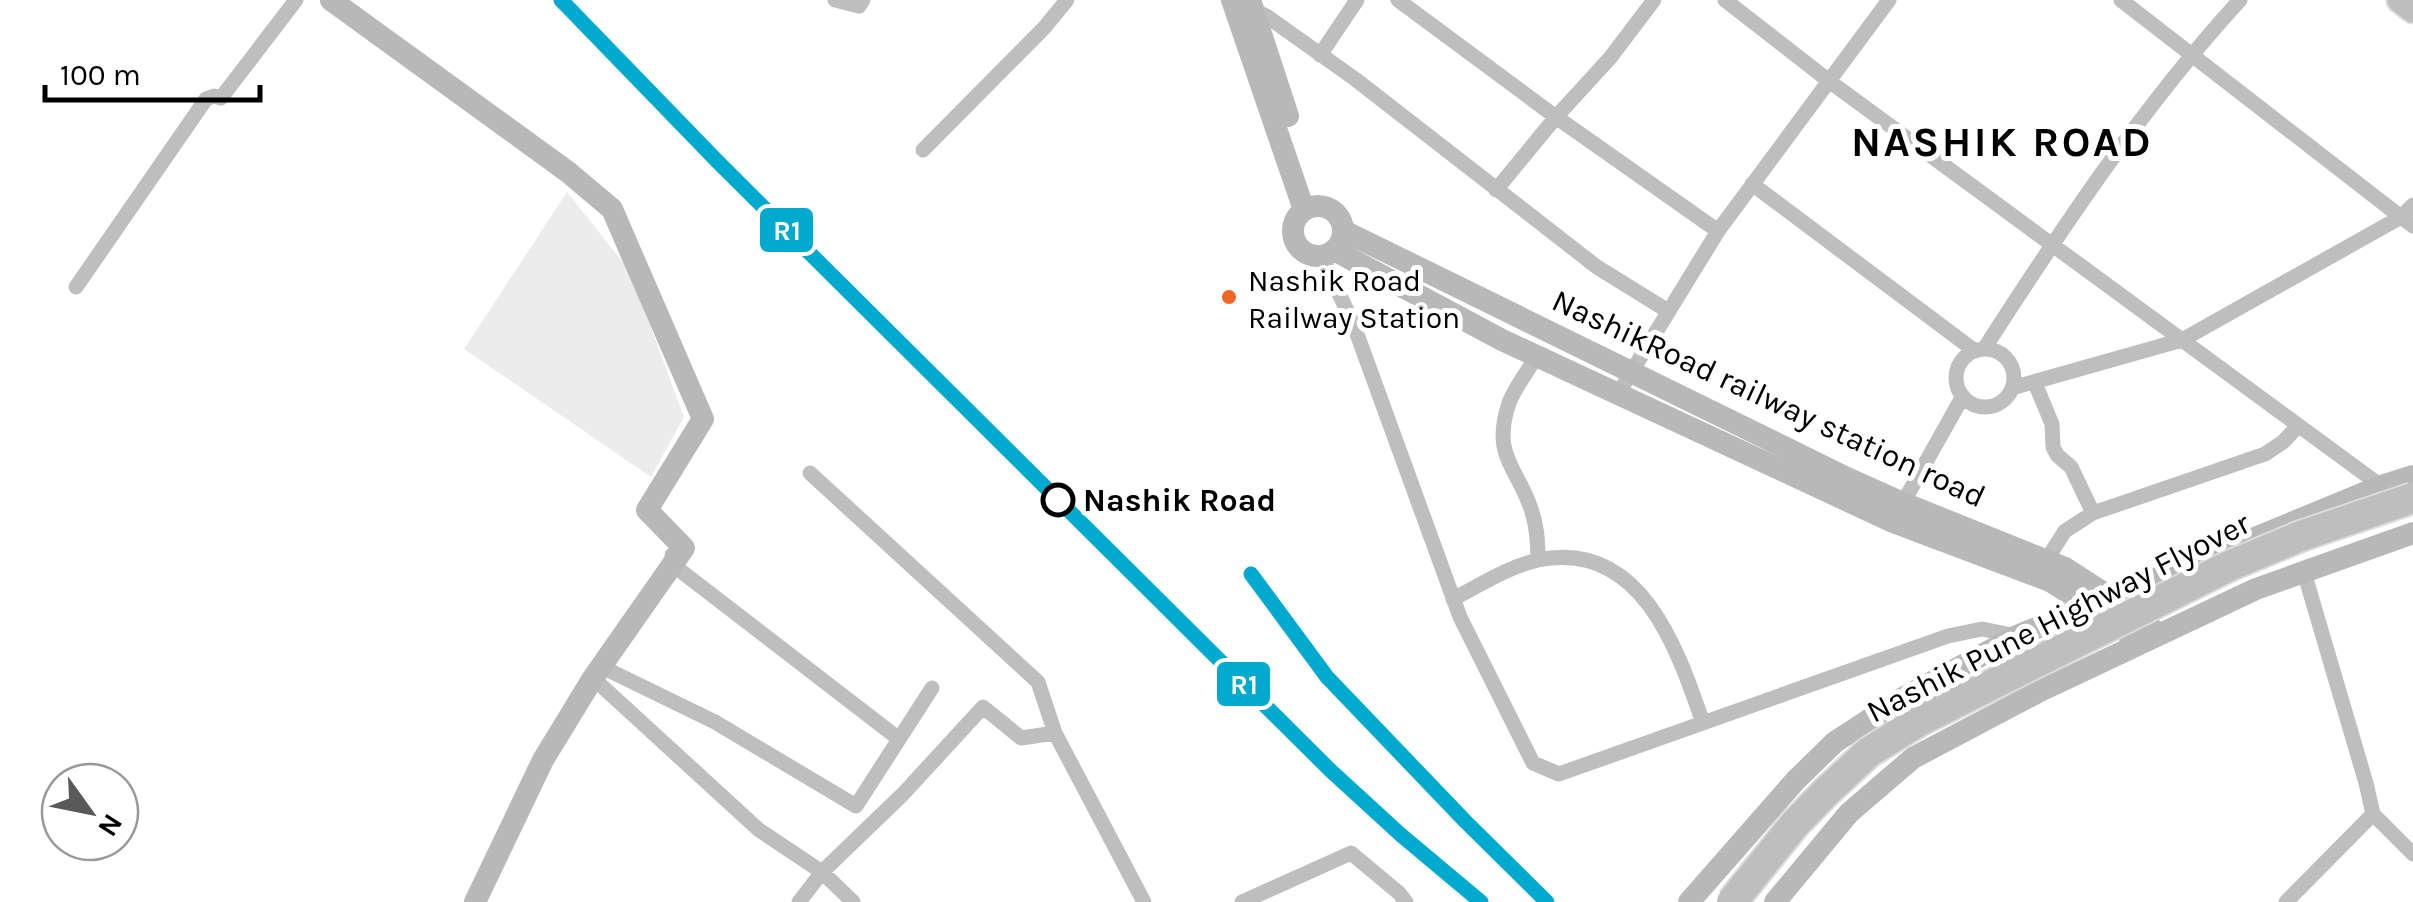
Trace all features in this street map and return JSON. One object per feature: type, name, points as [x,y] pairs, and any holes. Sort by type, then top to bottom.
[{"type":"highway","name":"Nashik Pune Highway Flyover","points":[[1732,902],[1826,792],[1869,752],[1919,721],[2228,566],[2413,498]]},
{"type":"highway","name":"Nashik Pune Highway Flyover","points":[[1754,902],[1845,798],[1882,767],[1919,744],[2229,585],[2323,547],[2413,518]]},
{"type":"main road","points":[[331,0],[568,172],[612,209],[703,418],[646,510],[684,548],[598,672],[544,760],[475,902]]},
{"type":"main road","points":[[2400,0],[2413,10]]},
{"type":"main road","points":[[1245,4],[1310,208]]},
{"type":"main road","points":[[1333,246],[1338,215],[1325,206],[1310,208],[1293,226],[1295,242],[1306,253],[1333,246],[1537,356],[1618,394],[2101,602],[2151,639]]},
{"type":"main road","name":"NashikRoad railway station road","points":[[1333,246],[1632,372],[1799,455],[1898,513],[2047,559],[2065,568],[2101,602]]},
{"type":"main road","points":[[1689,902],[1796,780],[1835,742],[1901,699],[2016,636],[2413,476]]},
{"type":"main road","points":[[1775,902],[1848,814],[1913,758],[2040,691],[2256,589],[2413,533]]},
{"type":"street","points":[[76,287],[206,99],[221,98],[296,0]]},
{"type":"street","points":[[835,0],[859,6],[863,0]]},
{"type":"street","points":[[922,150],[1067,0]]},
{"type":"street","points":[[1320,55],[1356,0]]},
{"type":"street","points":[[1398,0],[1718,231]]},
{"type":"street","points":[[1496,190],[1610,58],[1654,0]]},
{"type":"street","points":[[1725,0],[1828,81],[2381,486]]},
{"type":"street","points":[[1618,394],[1718,231],[1889,0]]},
{"type":"street","points":[[2121,0],[2407,222]]},
{"type":"street","points":[[1979,350],[2191,54],[2240,0]]},
{"type":"street","points":[[1245,4],[1320,55],[1598,267],[1668,311]]},
{"type":"street","points":[[1752,184],[1979,350]]},
{"type":"street","points":[[2012,388],[2182,340],[2407,222],[2413,204]]},
{"type":"street","points":[[1333,246],[1353,323],[1453,599],[1533,763],[1559,774],[1948,636],[1982,629],[2016,636]]},
{"type":"street","points":[[1979,350],[1993,350],[2008,360],[2012,369],[2012,388],[2002,402],[1994,405],[1977,406],[1963,396],[1956,379],[1967,355],[1979,350]]},
{"type":"street","points":[[1537,356],[1510,401],[1503,444],[1508,464],[1529,504],[1538,534],[1538,560]]},
{"type":"street","points":[[2036,383],[2052,424],[2054,447],[2071,467],[2093,514]]},
{"type":"street","points":[[1898,513],[1963,396]]},
{"type":"street","points":[[2047,559],[2074,524],[2265,454],[2298,426]]},
{"type":"street","points":[[810,473],[1038,682],[1056,733],[1144,902]]},
{"type":"street","points":[[1453,599],[1538,560],[1571,558],[1603,566],[1641,592],[1683,664],[1704,723]]},
{"type":"street","points":[[673,564],[899,739]]},
{"type":"street","points":[[2304,572],[2373,814],[2413,854]]},
{"type":"street","points":[[598,672],[714,722],[856,806],[932,688]]},
{"type":"street","points":[[598,672],[759,830],[822,872],[853,902]]},
{"type":"street","points":[[799,902],[822,872],[902,794],[982,707],[1021,738],[1056,733]]},
{"type":"street","points":[[2286,902],[2373,814]]},
{"type":"street","points":[[1242,902],[1351,853],[1406,902]]},
{"type":"shaded area","points":[[567,192],[630,271],[684,417],[651,477],[464,349]]},
{"type":"railway","points":[[1251,574],[1327,677],[1547,902]]},
{"type":"transit line","name":"R1","points":[[561,0],[718,162],[1330,770],[1481,902]]},
{"type":"transit line","name":"R1","points":[[1251,574],[1327,677],[1547,902]]},
{"type":"place","name":"Nashik Road Railway Station","points":[[1229,297]]},
{"type":"place","name":"Nashik Road","points":[[1058,500]]},
{"type":"district","name":"NASHIK ROAD","points":[[2002,141]]}]
